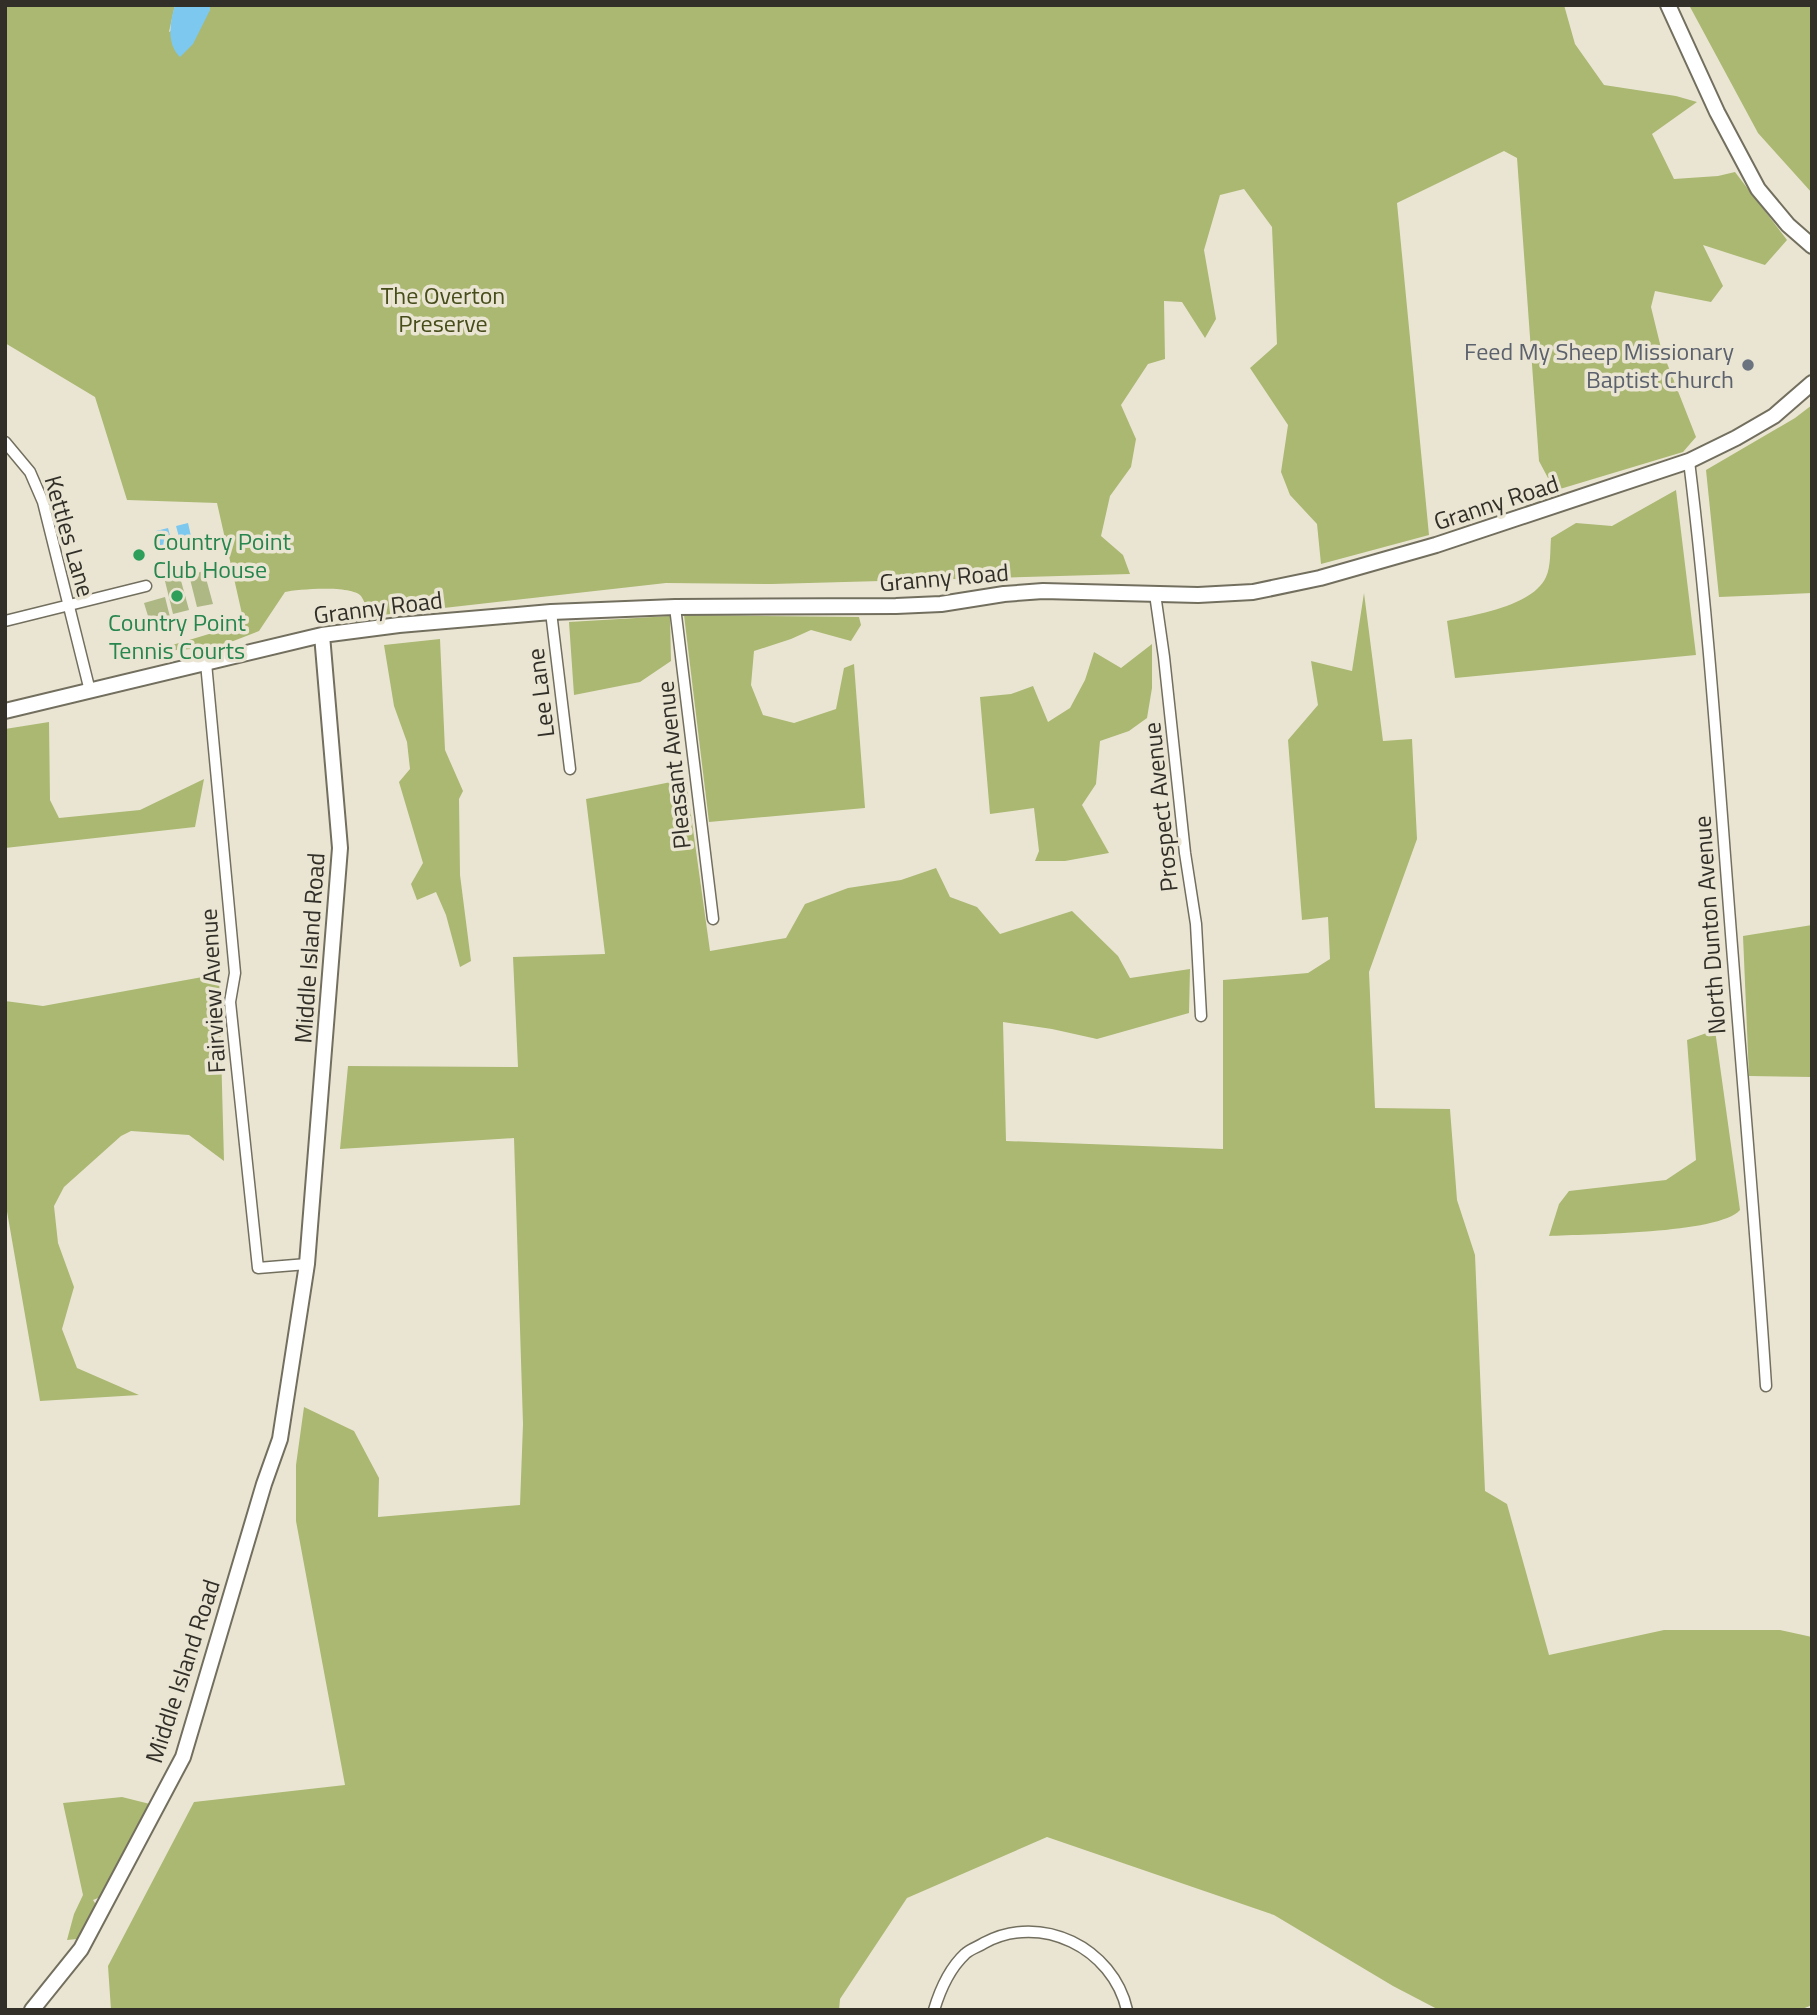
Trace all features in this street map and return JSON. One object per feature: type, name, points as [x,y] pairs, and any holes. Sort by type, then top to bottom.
[{"type":"street","points":[[1668,5],[1717,112],[1758,189],[1787,225],[1812,246]]},
{"type":"street","name":"Granny Road","points":[[5,711],[322,635],[399,625],[551,612],[676,607],[941,604],[1043,591],[1198,595],[1253,592],[1320,578],[1436,545],[1689,461],[1774,416],[1812,383]]},
{"type":"street","name":"Kettles Lane","points":[[5,442],[30,472],[43,502],[90,691]]},
{"type":"street","name":"North Dunton Avenue","points":[[1689,461],[1703,584],[1757,1241],[1766,1386]]},
{"type":"street","points":[[5,621],[146,586]]},
{"type":"street","name":"Prospect Avenue","points":[[1155,594],[1196,924],[1201,1016]]},
{"type":"street","name":"Pleasant Avenue","points":[[676,607],[713,919]]},
{"type":"street","name":"Lee Lane","points":[[551,612],[570,768]]},
{"type":"street","name":"Middle Island Road","points":[[32,2010],[81,1949],[183,1757],[264,1484],[280,1439],[307,1264],[340,848],[322,635]]},
{"type":"street","name":"Fairview Avenue","points":[[206,663],[235,973],[230,1003],[258,1268],[307,1264]]},
{"type":"street","points":[[934,2010],[942,1987],[965,1954],[996,1937],[1033,1930],[1064,1937],[1099,1958],[1123,1991],[1127,2010]]},
{"type":"green space","name":"The Overton Preserve","points":[[5,5],[175,5],[169,32],[210,10],[210,5],[1564,5],[1575,44],[1604,85],[1676,96],[1697,102],[1652,134],[1674,179],[1735,172],[1787,240],[1765,265],[1703,245],[1723,286],[1711,302],[1655,291],[1651,307],[1661,348],[1696,437],[1683,452],[1560,489],[1548,478],[1539,461],[1517,158],[1504,151],[1397,203],[1429,535],[1321,564],[1317,524],[1290,495],[1281,472],[1288,425],[1250,368],[1277,344],[1272,227],[1244,189],[1220,195],[1204,250],[1216,319],[1205,338],[1182,302],[1164,301],[1165,359],[1148,364],[1121,405],[1136,439],[1131,467],[1110,496],[1101,536],[1123,555],[1130,574],[772,584],[666,583],[382,615],[368,611],[361,596],[347,590],[301,590],[285,592],[259,631],[223,645],[149,652],[229,628],[242,614],[217,503],[127,500],[95,397],[5,343]]},
{"type":"green space","points":[[1689,5],[1812,5],[1812,193],[1758,133]]},
{"type":"green space","points":[[1812,405],[1812,593],[1719,597],[1706,470],[1795,418]]},
{"type":"green space","points":[[1676,490],[1696,655],[1455,678],[1447,621],[1502,608],[1529,595],[1546,577],[1550,563],[1551,538],[1576,523],[1612,526]]},
{"type":"green space","name":"Country Point Tennis Courts","points":[[204,571],[213,604],[197,607],[189,575]]},
{"type":"green space","name":"Country Point Tennis Courts","points":[[180,577],[189,610],[173,614],[165,581]]},
{"type":"green space","points":[[1364,593],[1383,741],[1412,739],[1417,839],[1369,972],[1375,1108],[1450,1109],[1457,1200],[1475,1255],[1485,1491],[1507,1504],[1549,1655],[1664,1630],[1780,1630],[1812,1637],[1812,2005],[1800,2010],[1439,2010],[1393,1986],[1274,1915],[1047,1837],[907,1898],[840,1999],[839,2010],[111,2010],[108,1966],[194,1802],[345,1785],[296,1521],[296,1465],[304,1407],[354,1431],[379,1478],[378,1517],[520,1505],[523,1424],[514,1138],[340,1149],[348,1066],[518,1067],[513,957],[605,954],[586,799],[686,779],[710,951],[786,938],[805,904],[848,888],[901,880],[936,868],[950,897],[977,907],[1000,934],[1072,911],[1118,956],[1130,978],[1190,969],[1189,1013],[1097,1039],[1003,1022],[1006,1141],[1223,1149],[1223,980],[1308,973],[1330,959],[1328,917],[1302,920],[1288,740],[1318,705],[1311,661],[1352,671]]},
{"type":"green space","points":[[165,597],[172,625],[152,629],[144,603]]},
{"type":"green space","points":[[684,615],[859,617],[861,625],[851,641],[811,630],[754,651],[751,685],[763,715],[794,723],[836,709],[844,668],[854,664],[865,808],[709,822]]},
{"type":"green space","points":[[670,616],[671,661],[640,682],[574,695],[569,622]]},
{"type":"green space","points":[[440,639],[445,750],[463,791],[459,799],[460,875],[471,961],[460,967],[446,915],[436,892],[417,900],[411,884],[423,863],[399,782],[410,769],[407,742],[394,706],[384,645]]},
{"type":"green space","points":[[1152,644],[1152,688],[1147,718],[1129,731],[1100,741],[1096,784],[1082,805],[1109,853],[1065,861],[1035,861],[1039,851],[1034,808],[990,814],[980,697],[1011,694],[1033,686],[1048,722],[1070,708],[1085,680],[1094,652],[1121,668]]},
{"type":"green space","points":[[49,722],[50,800],[59,818],[140,810],[204,779],[195,827],[5,848],[5,729]]},
{"type":"green space","points":[[1812,925],[1812,1077],[1749,1076],[1743,936]]},
{"type":"green space","points":[[219,974],[224,1161],[189,1135],[131,1131],[121,1136],[64,1187],[54,1206],[58,1243],[74,1287],[62,1329],[77,1368],[139,1395],[40,1401],[5,1200],[5,1001],[43,1006]]},
{"type":"green space","points":[[1715,1030],[1740,1210],[1727,1218],[1680,1228],[1549,1236],[1559,1204],[1569,1191],[1666,1180],[1696,1160],[1687,1040]]},
{"type":"green space","points":[[122,1797],[150,1804],[103,1896],[93,1900],[97,1906],[77,1939],[67,1940],[74,1914],[83,1895],[63,1803]]},
{"type":"water","points":[[175,5],[210,5],[193,44],[180,57],[171,39]]},
{"type":"water","points":[[188,523],[193,545],[182,548],[176,526]]},
{"type":"water","points":[[168,528],[174,550],[162,553],[156,531]]},
{"type":"place","name":"Feed My Sheep Missionary Baptist Church","points":[[1748,365]]},
{"type":"place","name":"Country Point Club House","points":[[139,555]]},
{"type":"place","name":"Country Point Tennis Courts","points":[[177,596]]}]
